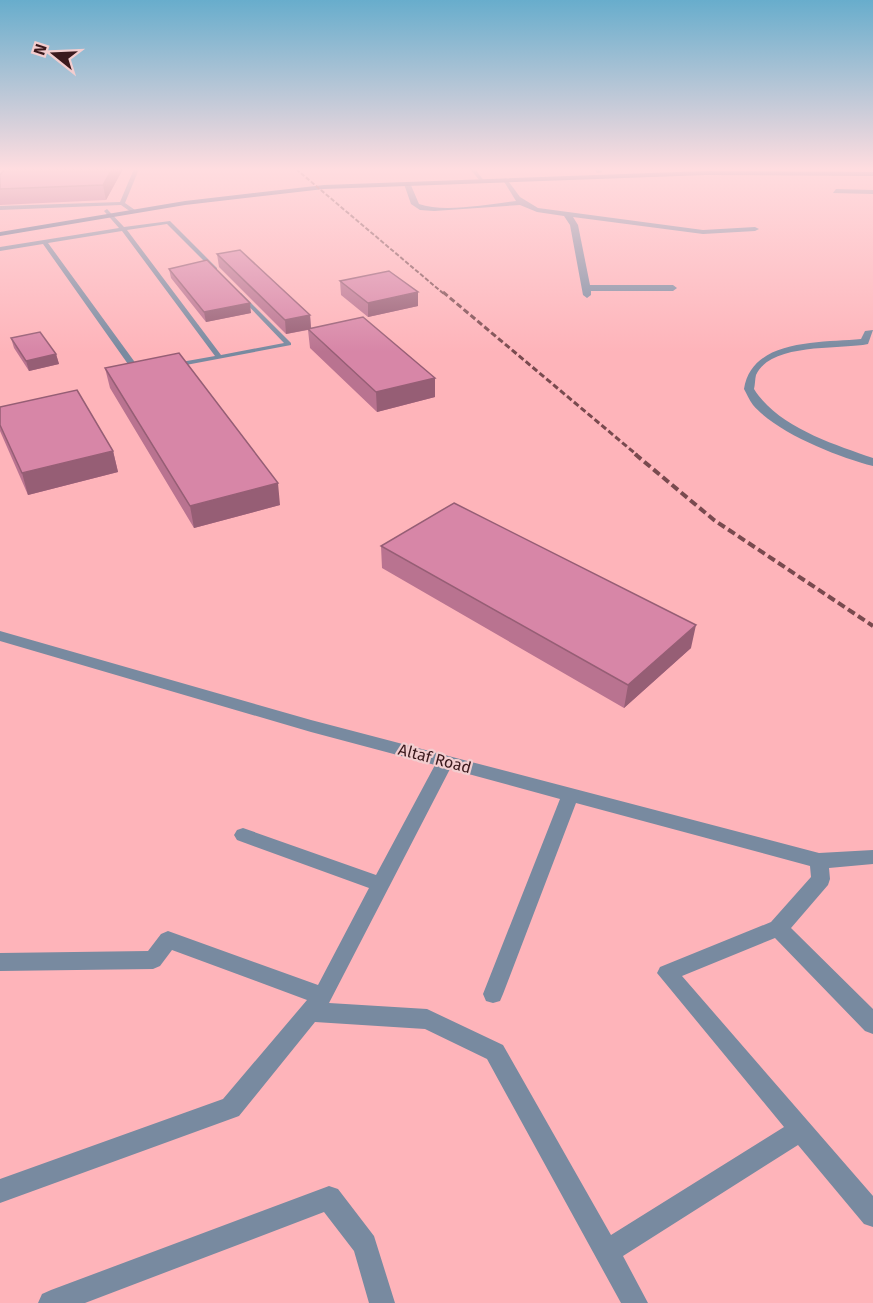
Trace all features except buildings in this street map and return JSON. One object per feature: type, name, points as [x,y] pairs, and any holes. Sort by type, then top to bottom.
[{"type":"main road","points":[[0,234],[22,230]]},
{"type":"street","points":[[575,230],[587,291],[673,288]]},
{"type":"street","points":[[686,230],[703,232],[741,230]]},
{"type":"street","points":[[873,333],[868,333],[865,342],[799,347],[781,352],[758,363],[748,380],[750,391],[768,414],[834,448],[873,462]]},
{"type":"street","name":"Altaf Road","points":[[0,636],[311,726],[446,760],[819,861],[873,857]]},
{"type":"street","points":[[0,1191],[231,1108],[317,1004],[446,760]]},
{"type":"street","points":[[493,994],[570,795]]},
{"type":"street","points":[[243,835],[380,884]]},
{"type":"street","points":[[819,861],[821,879],[778,928],[667,973],[873,1215]]},
{"type":"street","points":[[778,928],[873,1024]]},
{"type":"street","points":[[0,962],[153,960],[168,940],[317,1004],[427,1019],[495,1052],[634,1303]]},
{"type":"street","points":[[606,1252],[801,1130]]},
{"type":"street","points":[[51,1303],[329,1198],[364,1245],[382,1303]]},
{"type":"lane","points":[[0,249],[118,230]]},
{"type":"lane","points":[[124,230],[219,357]]},
{"type":"lane","points":[[176,230],[224,279]]},
{"type":"lane","points":[[44,242],[138,373],[149,370]]},
{"type":"lane","points":[[161,368],[289,344],[232,287]]},
{"type":"railway","points":[[368,230],[444,294]]},
{"type":"railway","points":[[443,292],[637,455]]},
{"type":"railway","points":[[635,454],[714,520],[873,626]]}]
